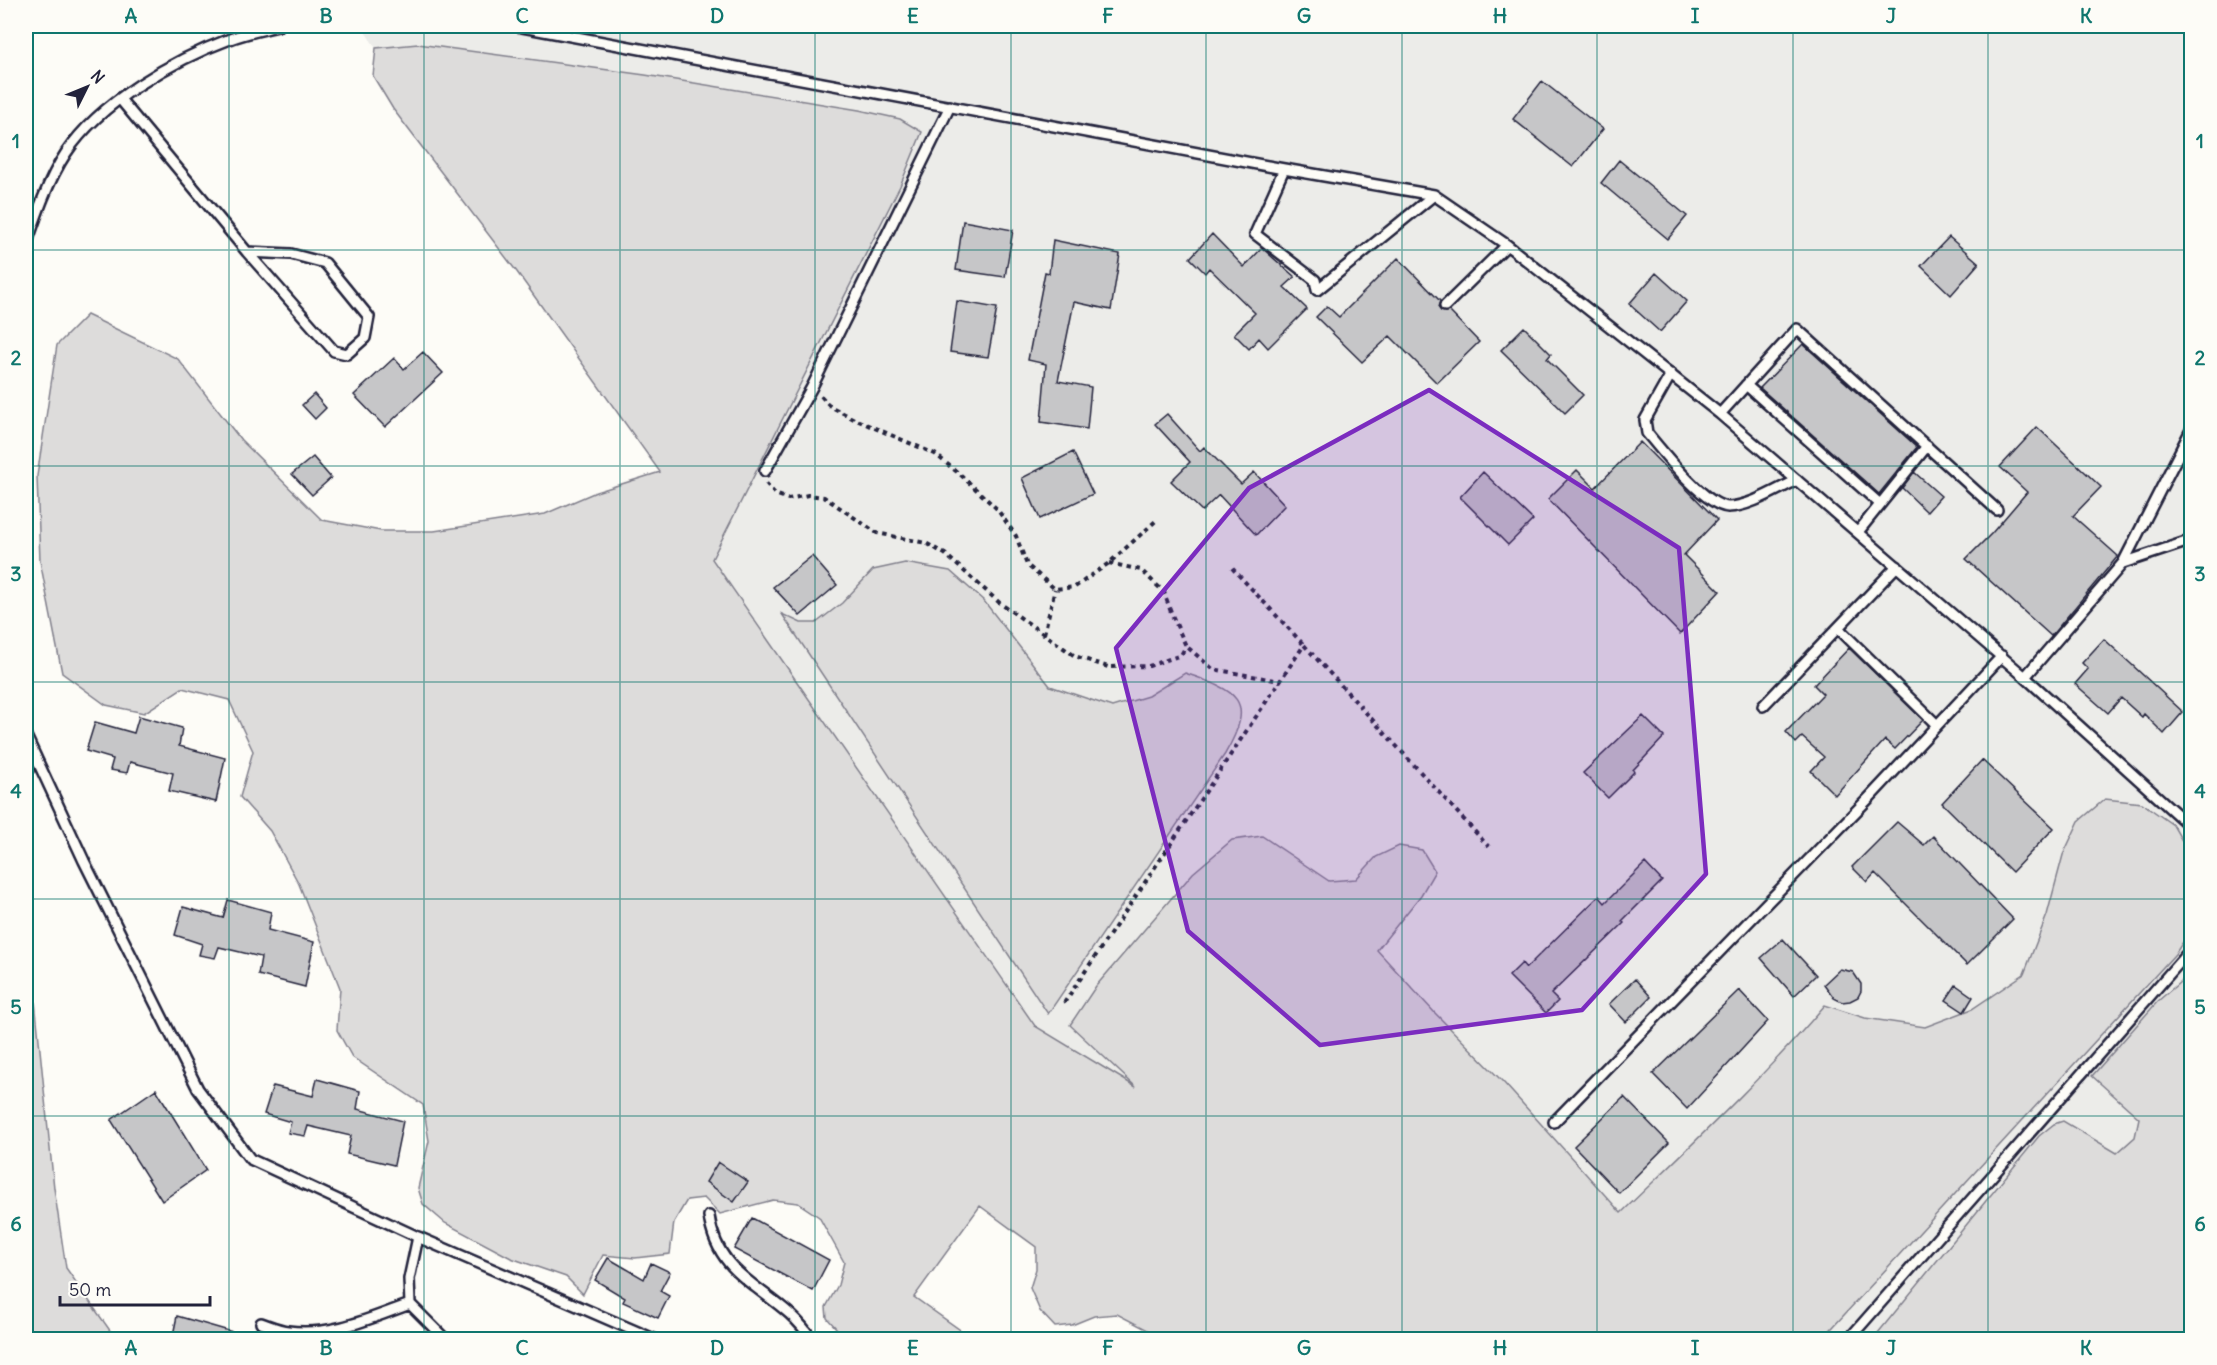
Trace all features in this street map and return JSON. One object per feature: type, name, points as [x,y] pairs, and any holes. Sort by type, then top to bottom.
[{"type":"lane","points":[[26,246],[39,208],[66,153],[101,114],[180,60],[230,39],[278,26]]},
{"type":"lane","points":[[517,26],[1434,195],[1507,245],[1720,414],[2002,656],[2192,828]]},
{"type":"lane","points":[[120,99],[247,252],[334,351],[347,354],[365,338],[369,317],[325,263],[291,254],[247,252]]},
{"type":"lane","points":[[765,471],[812,387],[950,106]]},
{"type":"lane","points":[[1284,169],[1255,234],[1316,280],[1317,290],[1434,195]]},
{"type":"lane","points":[[1445,306],[1507,245]]},
{"type":"lane","points":[[1720,414],[1797,329],[1997,510]]},
{"type":"lane","points":[[1671,374],[1645,420],[1647,433],[1707,498],[1725,507],[1740,505],[1797,480]]},
{"type":"lane","points":[[1746,385],[1880,504]]},
{"type":"lane","points":[[2025,677],[2123,563],[2192,428]]},
{"type":"lane","points":[[1858,532],[1927,446]]},
{"type":"lane","points":[[2123,563],[2192,540]]},
{"type":"lane","points":[[1763,706],[1897,566]]},
{"type":"lane","points":[[1838,628],[1937,725]]},
{"type":"lane","points":[[1554,1122],[2002,656]]},
{"type":"lane","points":[[26,736],[84,861],[198,1089],[250,1159],[418,1237],[656,1340]]},
{"type":"lane","points":[[1848,1340],[2192,948]]},
{"type":"lane","points":[[709,1216],[711,1232],[718,1250],[732,1268],[787,1310],[812,1340]]},
{"type":"lane","points":[[418,1237],[409,1279],[410,1304],[446,1340]]},
{"type":"lane","points":[[261,1323],[287,1331],[318,1332],[358,1323],[410,1304]]},
{"type":"path","points":[[812,387],[830,406],[854,419],[935,454],[962,476],[997,509],[1016,536],[1027,565],[1055,589],[1075,587],[1109,563],[1158,519]]},
{"type":"path","points":[[765,471],[766,483],[775,494],[788,499],[808,495],[824,497],[877,533],[926,543],[945,554],[1001,604],[1075,656],[1108,667],[1149,666],[1180,655],[1186,646]]},
{"type":"path","points":[[1109,563],[1141,570],[1164,592],[1186,646],[1214,669],[1280,681]]},
{"type":"path","points":[[1232,568],[1489,847]]},
{"type":"path","points":[[1044,634],[1055,589]]},
{"type":"path","points":[[1064,1004],[1304,645]]},
{"type":"highlighted area","points":[[1429,390],[1679,548],[1706,874],[1582,1010],[1320,1045],[1188,931],[1116,648],[1249,488]]},
{"type":"shaded area","points":[[361,26],[2191,26],[2191,1339],[1592,1339],[1140,1089],[1035,1026],[711,558],[661,471],[517,272],[393,109],[373,76],[376,48]]},
{"type":"shaded area","points":[[418,44],[645,75],[859,110],[900,119],[922,132],[900,186],[712,559],[1035,1026],[1136,1087],[1070,1025],[1096,986],[1193,873],[1232,840],[1262,836],[1329,881],[1356,879],[1376,857],[1399,846],[1422,850],[1435,871],[1421,895],[1377,950],[1504,1083],[1621,1213],[1751,1085],[1825,1005],[1865,1018],[1925,1027],[1972,1009],[2024,974],[2047,915],[2063,855],[2079,821],[2105,799],[2142,803],[2173,825],[2191,856],[2191,930],[2175,954],[1822,1339],[1155,1340],[1148,1330],[1117,1314],[1094,1316],[1072,1325],[1055,1327],[1040,1311],[1030,1288],[1036,1269],[1036,1247],[980,1206],[914,1297],[963,1332],[958,1339],[846,1339],[827,1318],[826,1307],[838,1285],[844,1262],[819,1217],[798,1203],[773,1200],[720,1214],[704,1198],[687,1200],[674,1222],[670,1254],[635,1258],[603,1255],[583,1294],[566,1277],[511,1258],[445,1223],[423,1204],[418,1188],[429,1141],[423,1105],[352,1057],[337,1030],[340,988],[299,884],[270,831],[240,797],[253,751],[229,700],[182,688],[144,713],[106,705],[62,673],[40,561],[37,476],[57,345],[87,315],[178,359],[241,440],[322,520],[381,531],[434,531],[545,514],[596,492],[660,472],[517,272],[393,109],[373,76],[376,48]]},
{"type":"shaded area","points":[[905,563],[950,571],[984,601],[1050,686],[1112,707],[1148,696],[1185,673],[1229,692],[1240,709],[1240,721],[1225,754],[1048,1014],[782,614],[801,623],[816,623],[842,603],[873,570]]},
{"type":"shaded area","points":[[26,956],[33,981],[54,1188],[66,1268],[116,1339],[26,1339]]},
{"type":"shaded area","points":[[2187,976],[2192,977],[2191,1339],[1873,1339],[2039,1136],[2054,1124],[2063,1121],[2117,1153],[2135,1137],[2139,1118],[2092,1076],[2158,1001]]},
{"type":"building","points":[[1542,81],[1603,129],[1573,167],[1513,119]]},
{"type":"building","points":[[1619,160],[1687,216],[1668,239],[1601,183]]},
{"type":"building","points":[[963,221],[1013,230],[1005,277],[956,270]]},
{"type":"building","points":[[1212,234],[1244,267],[1262,248],[1295,277],[1284,287],[1307,309],[1268,348],[1259,338],[1249,349],[1234,334],[1255,313],[1209,268],[1205,273],[1190,258]]},
{"type":"building","points":[[1949,237],[1979,263],[1951,295],[1921,266]]},
{"type":"building","points":[[1053,240],[1120,254],[1111,310],[1074,302],[1058,381],[1091,387],[1087,429],[1041,422],[1046,364],[1028,360],[1045,272],[1049,273]]},
{"type":"building","points":[[1398,258],[1440,301],[1438,307],[1441,311],[1449,311],[1479,342],[1437,383],[1390,336],[1362,362],[1316,317],[1327,306],[1339,317]]},
{"type":"building","points":[[1656,273],[1687,301],[1660,332],[1629,304]]},
{"type":"building","points":[[957,301],[997,308],[988,357],[950,352]]},
{"type":"building","points":[[1524,327],[1551,354],[1547,359],[1583,395],[1565,413],[1501,350]]},
{"type":"building","points":[[1803,344],[1917,447],[1879,494],[1760,388]]},
{"type":"building","points":[[423,352],[443,373],[385,427],[354,395],[394,358],[404,369]]},
{"type":"building","points":[[314,394],[326,408],[315,419],[302,405]]},
{"type":"building","points":[[1167,414],[1200,451],[1204,447],[1241,484],[1254,472],[1285,505],[1256,535],[1219,495],[1202,511],[1171,481],[1190,462],[1155,424]]},
{"type":"building","points":[[2037,427],[2101,487],[2073,516],[2118,556],[2051,636],[1966,559],[2027,492],[2000,467]]},
{"type":"building","points":[[1640,442],[1717,520],[1684,555],[1720,591],[1680,634],[1548,499],[1577,470],[1595,488]]},
{"type":"building","points":[[1073,452],[1093,494],[1040,519],[1022,478]]},
{"type":"building","points":[[313,457],[331,478],[312,495],[292,474]]},
{"type":"building","points":[[1483,472],[1533,520],[1508,545],[1460,497]]},
{"type":"building","points":[[1914,472],[1941,496],[1927,512],[1902,488]]},
{"type":"building","points":[[812,556],[837,585],[800,616],[773,587]]},
{"type":"building","points":[[2104,639],[2183,712],[2164,734],[2144,714],[2142,717],[2121,698],[2108,713],[2075,684],[2088,669],[2082,663]]},
{"type":"building","points":[[1849,648],[1923,720],[1895,749],[1885,740],[1835,795],[1811,771],[1824,757],[1802,737],[1796,743],[1786,732],[1823,694],[1814,685]]},
{"type":"building","points":[[139,716],[182,728],[179,746],[225,758],[216,802],[169,791],[173,773],[130,762],[127,773],[110,770],[113,759],[86,751],[95,722],[134,733]]},
{"type":"building","points":[[1643,716],[1664,737],[1608,798],[1583,773]]},
{"type":"building","points":[[1982,760],[2054,828],[2012,872],[1942,803]]},
{"type":"building","points":[[1897,822],[1924,845],[1933,836],[2013,919],[1967,965],[1875,873],[1867,882],[1852,867]]},
{"type":"building","points":[[1645,863],[1662,881],[1622,921],[1624,923],[1551,994],[1558,1001],[1546,1013],[1509,976],[1522,963],[1526,968],[1599,896],[1605,903]]},
{"type":"building","points":[[228,900],[271,912],[268,930],[314,942],[305,987],[258,975],[261,957],[219,947],[215,958],[199,955],[202,944],[175,935],[183,907],[223,918]]},
{"type":"building","points":[[1783,939],[1816,975],[1794,996],[1761,958]]},
{"type":"building","points":[[1840,969],[1853,972],[1861,984],[1858,997],[1850,1001],[1842,1002],[1834,998],[1824,984]]},
{"type":"building","points":[[1635,979],[1651,997],[1626,1022],[1609,1004]]},
{"type":"building","points":[[1956,985],[1973,997],[1964,1012],[1946,1000]]},
{"type":"building","points":[[1739,990],[1768,1021],[1687,1109],[1653,1074]]},
{"type":"building","points":[[317,1079],[360,1091],[357,1109],[403,1121],[394,1165],[347,1154],[351,1136],[308,1126],[305,1136],[288,1133],[291,1122],[264,1114],[273,1086],[313,1096]]},
{"type":"building","points":[[156,1089],[206,1170],[162,1201],[111,1120]]},
{"type":"building","points":[[1624,1097],[1669,1143],[1619,1193],[1574,1146]]},
{"type":"building","points":[[718,1162],[748,1182],[734,1202],[706,1182]]},
{"type":"building","points":[[752,1218],[829,1260],[813,1291],[734,1249]]},
{"type":"building","points":[[608,1258],[644,1279],[651,1263],[670,1272],[660,1291],[669,1296],[658,1318],[623,1302],[625,1298],[595,1280]]},
{"type":"building","points":[[177,1316],[243,1335],[242,1340],[172,1340]]}]
